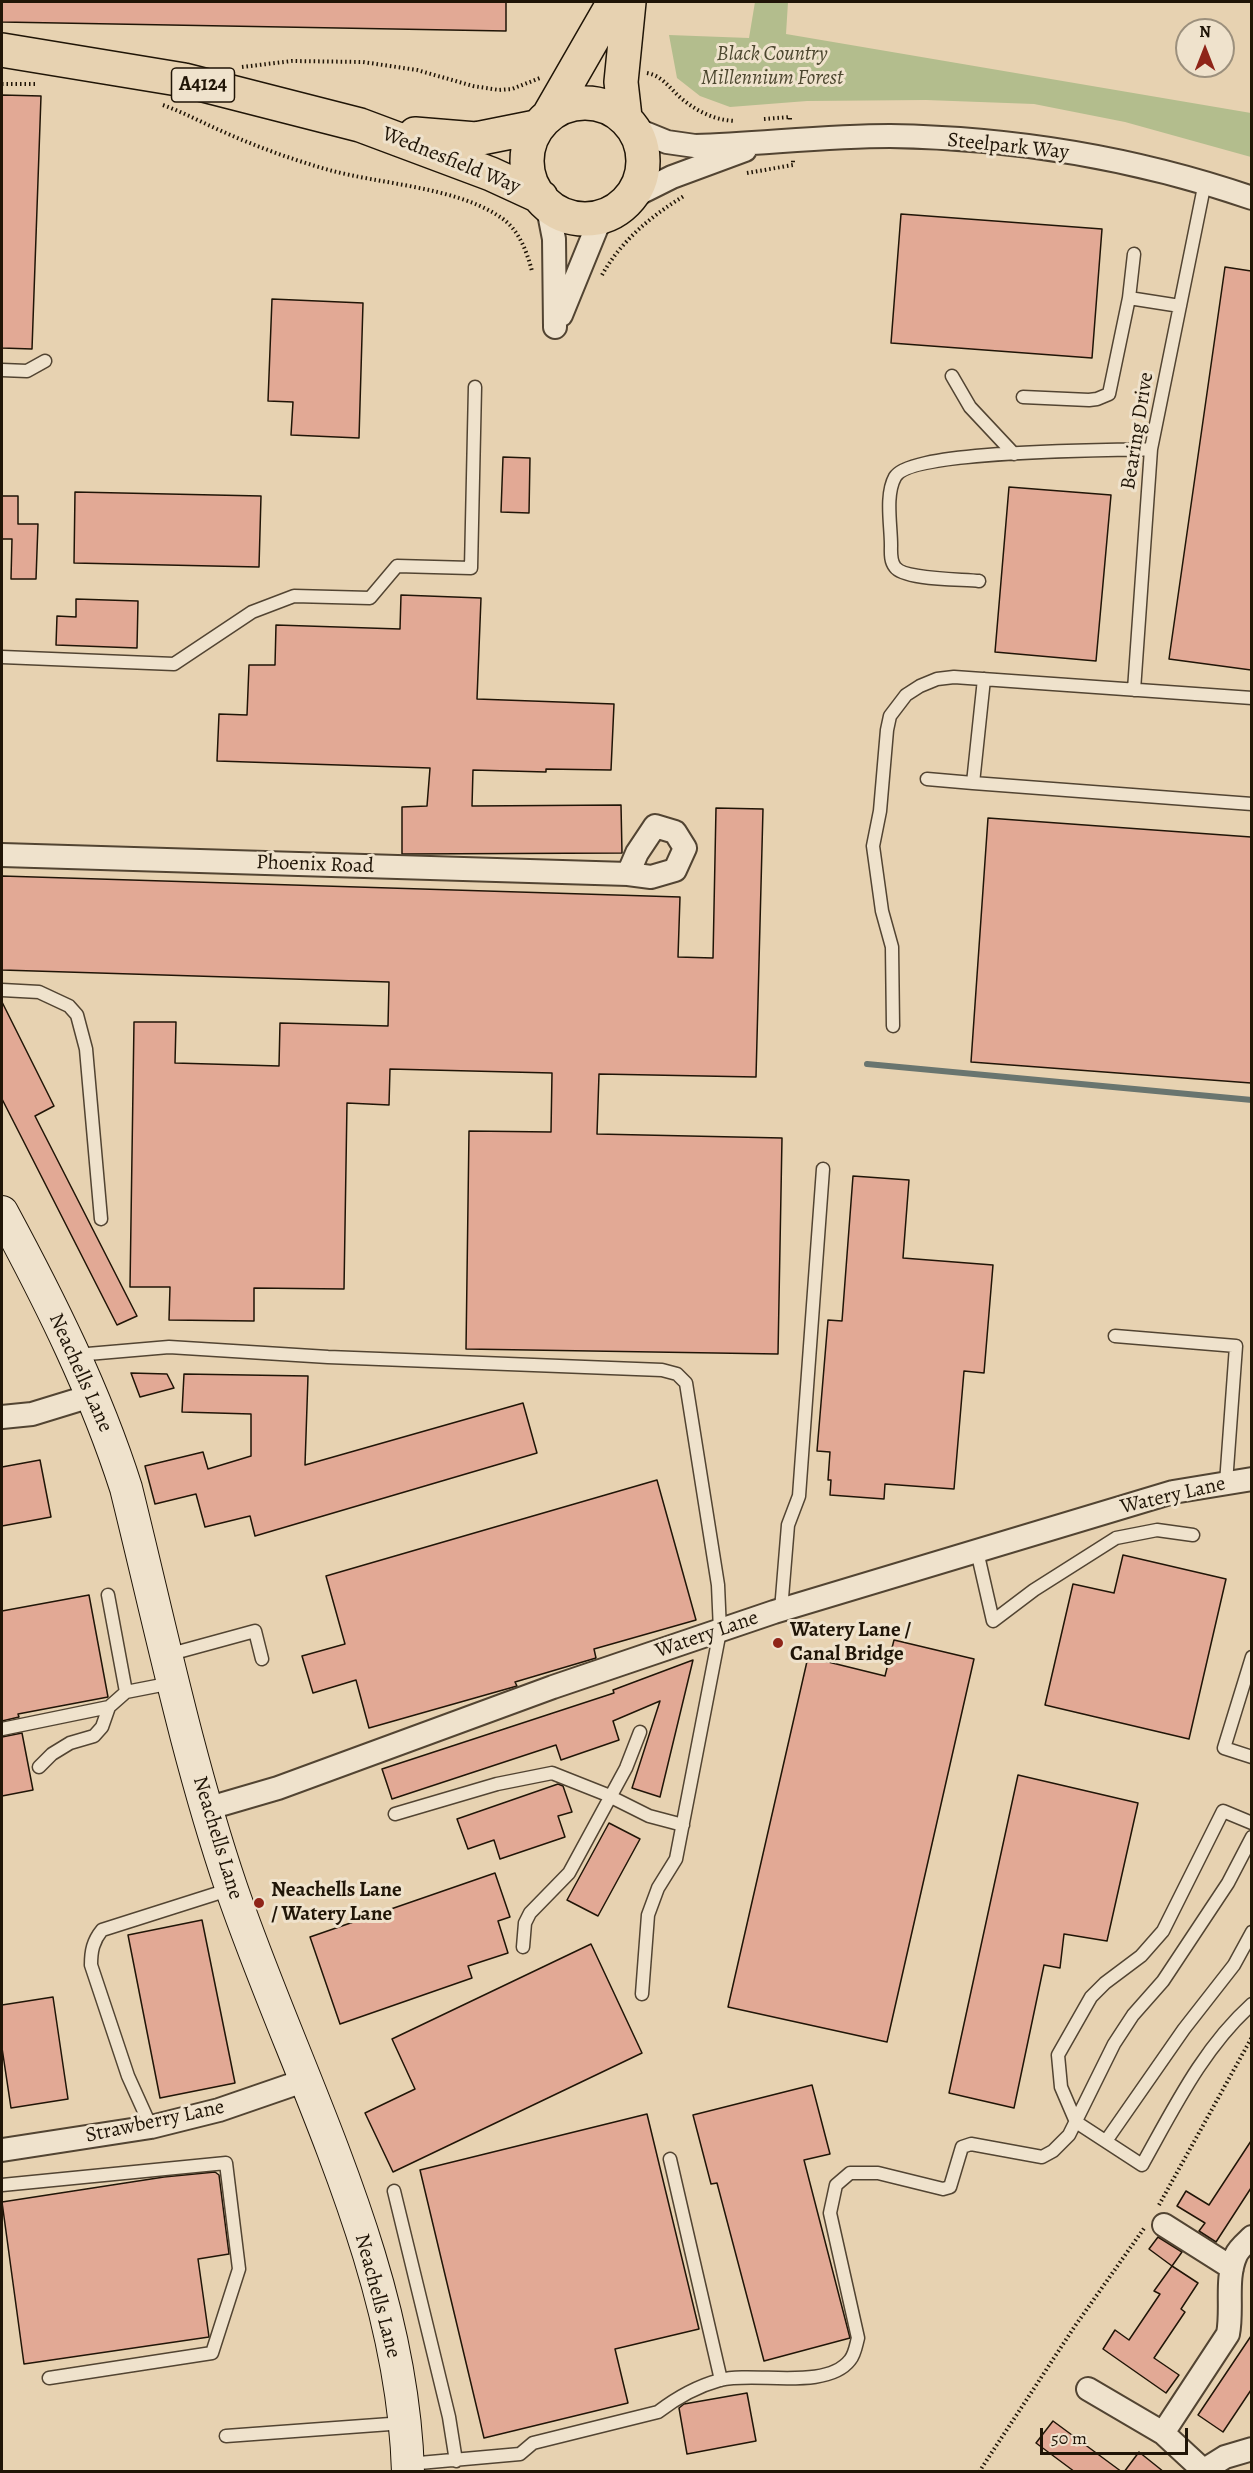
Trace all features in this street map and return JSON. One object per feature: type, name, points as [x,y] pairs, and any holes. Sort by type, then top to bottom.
[{"type":"main road","points":[[614,2],[527,148],[528,176],[544,200],[561,214],[580,219],[601,217],[615,212],[632,197],[643,175],[644,152],[630,123],[621,82],[629,2]]},
{"type":"main road","name":"Wednesfield Way","points":[[2,50],[42,71]]},
{"type":"main road","name":"Wednesfield Way","points":[[2,65],[42,71],[184,80],[360,126],[491,174],[544,200]]},
{"type":"main road","points":[[543,121],[566,106],[591,105],[611,109],[630,123]]},
{"type":"main road","name":"Wednesfield Way","points":[[360,126],[476,139],[543,121]]},
{"type":"street","name":"Steelpark Way","points":[[630,123],[667,142],[695,146],[890,136],[1009,144],[1101,157],[1204,182],[1251,198]]},
{"type":"street","name":"Steelpark Way","points":[[632,197],[672,177],[760,144]]},
{"type":"street","points":[[544,200],[554,239],[555,327],[601,217]]},
{"type":"street","name":"Phoenix Road","points":[[2,855],[628,874]]},
{"type":"street","name":"Neachells Lane","points":[[2,1212],[76,1354],[94,1395],[126,1488],[206,1809],[232,1889],[339,2169],[382,2299],[398,2373],[408,2468]]},
{"type":"street","points":[[2,1417],[32,1414],[94,1395]]},
{"type":"street","name":"Watery Lane","points":[[206,1809],[278,1788],[553,1687],[781,1610],[1173,1492],[1251,1479]]},
{"type":"street","name":"Strawberry Lane","points":[[2,2150],[151,2127],[219,2110],[306,2080]]},
{"type":"street","points":[[1164,2225],[1232,2268]]},
{"type":"street","points":[[1163,2433],[1228,2334],[1231,2319],[1232,2268],[1237,2253],[1251,2237]]},
{"type":"street","points":[[1088,2389],[1163,2433],[1202,2471],[1226,2457],[1251,2450]]},
{"type":"lane","name":"Bearing Drive","points":[[1134,690],[1151,449],[1204,182]]},
{"type":"lane","points":[[1023,397],[1097,399],[1109,394],[1129,298],[1134,254]]},
{"type":"lane","points":[[1129,298],[1180,306]]},
{"type":"lane","points":[[2,370],[27,371],[45,362]]},
{"type":"lane","points":[[952,376],[970,407],[1014,454]]},
{"type":"lane","points":[[2,657],[174,664],[252,612],[294,596],[370,598],[397,566],[471,568],[475,387]]},
{"type":"lane","points":[[979,581],[905,575],[895,568],[892,557],[890,500],[895,478],[900,472],[909,467],[930,462],[1014,454],[1151,449]]},
{"type":"lane","points":[[893,1026],[892,946],[879,893],[873,846],[880,810],[890,716],[906,695],[920,686],[937,680],[954,678],[1251,698]]},
{"type":"lane","points":[[973,783],[984,679]]},
{"type":"lane","points":[[927,779],[1251,804]]},
{"type":"lane","points":[[2,990],[39,992],[69,1006],[81,1026],[86,1049],[101,1219]]},
{"type":"lane","points":[[781,1610],[788,1525],[799,1496],[823,1169]]},
{"type":"lane","points":[[1115,1336],[1236,1346],[1226,1483]]},
{"type":"lane","points":[[76,1354],[169,1347],[328,1357],[662,1370],[677,1374],[686,1383],[718,1585],[720,1630],[676,1859],[658,1888],[648,1915],[642,1994]]},
{"type":"lane","points":[[977,1551],[993,1621],[1034,1590],[1116,1538],[1157,1530],[1193,1534]]},
{"type":"lane","points":[[108,1595],[126,1692]]},
{"type":"lane","points":[[39,1767],[52,1754],[70,1743],[94,1736],[102,1727],[109,1707],[126,1692],[170,1669],[255,1630],[262,1659]]},
{"type":"lane","points":[[1251,1657],[1246,1697],[1224,1748],[1251,1757]]},
{"type":"lane","points":[[2,1729],[109,1707]]},
{"type":"lane","points":[[523,1947],[525,1923],[530,1913],[569,1873],[626,1768],[640,1732]]},
{"type":"lane","points":[[394,1814],[497,1784],[552,1773],[611,1796],[649,1815],[682,1826]]},
{"type":"lane","points":[[1251,1823],[1223,1811],[1163,1931],[1142,1956],[1091,1996],[1058,2055],[1061,2086],[1076,2122],[1142,2165],[1198,2067],[1231,2023],[1251,2004]]},
{"type":"lane","points":[[408,2468],[520,2454],[533,2443],[658,2412],[673,2401],[721,2380],[814,2376],[840,2370],[852,2358],[858,2338],[831,2213],[836,2186],[850,2173],[878,2173],[943,2189],[950,2187],[962,2147],[971,2144],[1042,2157],[1053,2151],[1069,2135],[1114,2044],[1133,2015],[1163,1981],[1228,1883],[1251,1838]]},
{"type":"lane","points":[[151,2127],[128,2076],[92,1965],[91,1951],[95,1939],[102,1930],[232,1889]]},
{"type":"lane","points":[[1106,2141],[1184,2029],[1234,1965],[1251,1932]]},
{"type":"lane","points":[[670,2159],[721,2380]]},
{"type":"lane","points":[[2,2185],[226,2163],[239,2269],[212,2353],[49,2378]]},
{"type":"lane","points":[[394,2192],[451,2425],[456,2462]]},
{"type":"lane","points":[[226,2436],[405,2423]]},
{"type":"path","points":[[2,84],[42,71]]},
{"type":"path","points":[[154,102],[260,148],[299,161],[367,180],[441,194],[490,211],[508,224],[521,240],[535,279]]},
{"type":"path","points":[[1164,2225],[1153,2215],[1251,2037]]},
{"type":"path","points":[[979,2472],[1075,2326],[1152,2216],[1164,2225]]},
{"type":"green space","name":"Black Country Millennium Forest","points":[[755,2],[788,2],[786,34],[1251,113],[1251,157],[1125,122],[1034,104],[926,100],[807,101],[730,107],[700,96],[677,78],[669,35],[749,38]]},
{"type":"building","points":[[2,2],[506,2],[506,31],[2,22]]},
{"type":"building","points":[[2,95],[41,96],[32,349],[2,348]]},
{"type":"building","points":[[901,214],[1102,229],[1092,358],[891,343]]},
{"type":"building","points":[[1225,267],[1251,271],[1251,670],[1169,659]]},
{"type":"building","points":[[272,299],[363,303],[359,438],[291,435],[293,402],[268,401]]},
{"type":"building","points":[[503,457],[530,458],[529,513],[501,512]]},
{"type":"building","points":[[1009,487],[1111,495],[1096,661],[995,652]]},
{"type":"building","points":[[75,492],[261,496],[259,567],[74,563]]},
{"type":"building","points":[[2,496],[18,496],[18,524],[38,524],[36,579],[11,579],[12,539],[2,539]]},
{"type":"building","points":[[401,595],[481,598],[477,699],[614,704],[611,770],[546,769],[546,772],[473,770],[472,806],[621,805],[622,853],[402,854],[402,807],[427,806],[430,768],[217,761],[219,714],[247,715],[249,665],[275,665],[276,625],[400,629]]},
{"type":"building","points":[[76,599],[138,601],[137,648],[56,645],[57,616],[76,617]]},
{"type":"building","points":[[716,808],[763,809],[756,1077],[599,1074],[597,1134],[782,1138],[778,1354],[466,1349],[469,1131],[551,1132],[552,1073],[390,1069],[389,1105],[347,1103],[344,1289],[254,1288],[254,1321],[169,1320],[170,1287],[130,1287],[134,1022],[176,1022],[175,1063],[279,1066],[280,1023],[388,1026],[389,982],[2,970],[2,876],[680,897],[678,957],[713,958]]},
{"type":"building","points":[[988,818],[1251,837],[1251,1083],[971,1062]]},
{"type":"building","points":[[2,1002],[54,1106],[35,1116],[137,1316],[117,1325],[2,1099]]},
{"type":"building","points":[[853,1176],[909,1180],[903,1258],[993,1265],[984,1373],[964,1371],[954,1489],[885,1484],[884,1499],[830,1495],[831,1480],[828,1480],[830,1452],[817,1451],[828,1320],[842,1321]]},
{"type":"building","points":[[131,1373],[167,1374],[174,1388],[140,1397]]},
{"type":"building","points":[[184,1374],[308,1376],[305,1465],[523,1403],[537,1453],[255,1536],[250,1516],[205,1527],[196,1494],[155,1504],[145,1466],[203,1452],[208,1469],[251,1456],[251,1414],[182,1412]]},
{"type":"building","points":[[40,1460],[51,1517],[2,1526],[2,1467]]},
{"type":"building","points":[[657,1480],[696,1620],[594,1649],[596,1658],[515,1682],[517,1686],[369,1728],[356,1680],[313,1693],[302,1656],[345,1644],[326,1576]]},
{"type":"building","points":[[1123,1555],[1226,1579],[1189,1739],[1045,1705],[1073,1584],[1114,1593]]},
{"type":"building","points":[[89,1595],[108,1697],[18,1714],[19,1717],[2,1721],[2,1611]]},
{"type":"building","points":[[894,1640],[974,1659],[887,2042],[728,2007],[808,1657],[885,1676]]},
{"type":"building","points":[[693,1660],[660,1797],[632,1788],[660,1701],[613,1721],[619,1740],[561,1760],[556,1745],[392,1799],[382,1769],[614,1693],[613,1690]]},
{"type":"building","points":[[22,1733],[33,1790],[2,1796],[2,1737]]},
{"type":"building","points":[[1018,1775],[1138,1803],[1107,1941],[1064,1934],[1060,1968],[1044,1965],[1014,2108],[949,2093]]},
{"type":"building","points":[[558,1784],[563,1786],[572,1812],[558,1816],[565,1837],[500,1859],[494,1840],[468,1849],[457,1819]]},
{"type":"building","points":[[609,1823],[640,1839],[598,1916],[567,1900]]},
{"type":"building","points":[[495,1873],[510,1917],[498,1921],[508,1953],[468,1966],[472,1978],[340,2024],[310,1937]]},
{"type":"building","points":[[202,1920],[235,2083],[160,2098],[128,1935]]},
{"type":"building","points":[[591,1944],[642,2053],[393,2172],[365,2113],[415,2089],[392,2039]]},
{"type":"building","points":[[53,1997],[68,2099],[11,2108],[2,2048],[2,2005]]},
{"type":"building","points":[[812,2085],[830,2154],[804,2160],[850,2338],[764,2361],[717,2183],[711,2184],[693,2115]]},
{"type":"building","points":[[647,2114],[699,2329],[615,2349],[628,2403],[484,2438],[420,2170]]},
{"type":"building","points":[[1251,2141],[1251,2188],[1216,2242],[1199,2231],[1205,2223],[1177,2206],[1186,2191],[1209,2205]]},
{"type":"building","points":[[215,2172],[219,2175],[229,2254],[198,2259],[209,2337],[24,2364],[2,2202],[164,2177]]},
{"type":"building","points":[[1158,2237],[1182,2252],[1172,2266],[1149,2249]]},
{"type":"building","points":[[1172,2266],[1198,2283],[1181,2309],[1185,2312],[1154,2358],[1179,2375],[1166,2393],[1103,2349],[1115,2330],[1129,2340],[1160,2294],[1154,2291]]},
{"type":"building","points":[[1251,2336],[1251,2390],[1223,2432],[1198,2415]]},
{"type":"building","points":[[747,2393],[756,2441],[687,2454],[679,2408],[684,2404]]},
{"type":"building","points":[[1053,2421],[1122,2472],[1075,2472],[1036,2443]]},
{"type":"building","points":[[1139,2452],[1164,2472],[1124,2472]]},
{"type":"waterway","points":[[867,1064],[1252,1100]]},
{"type":"place","name":"Watery Lane / Canal Bridge","points":[[778,1643]]},
{"type":"place","name":"Neachells Lane / Watery Lane","points":[[259,1903]]}]
